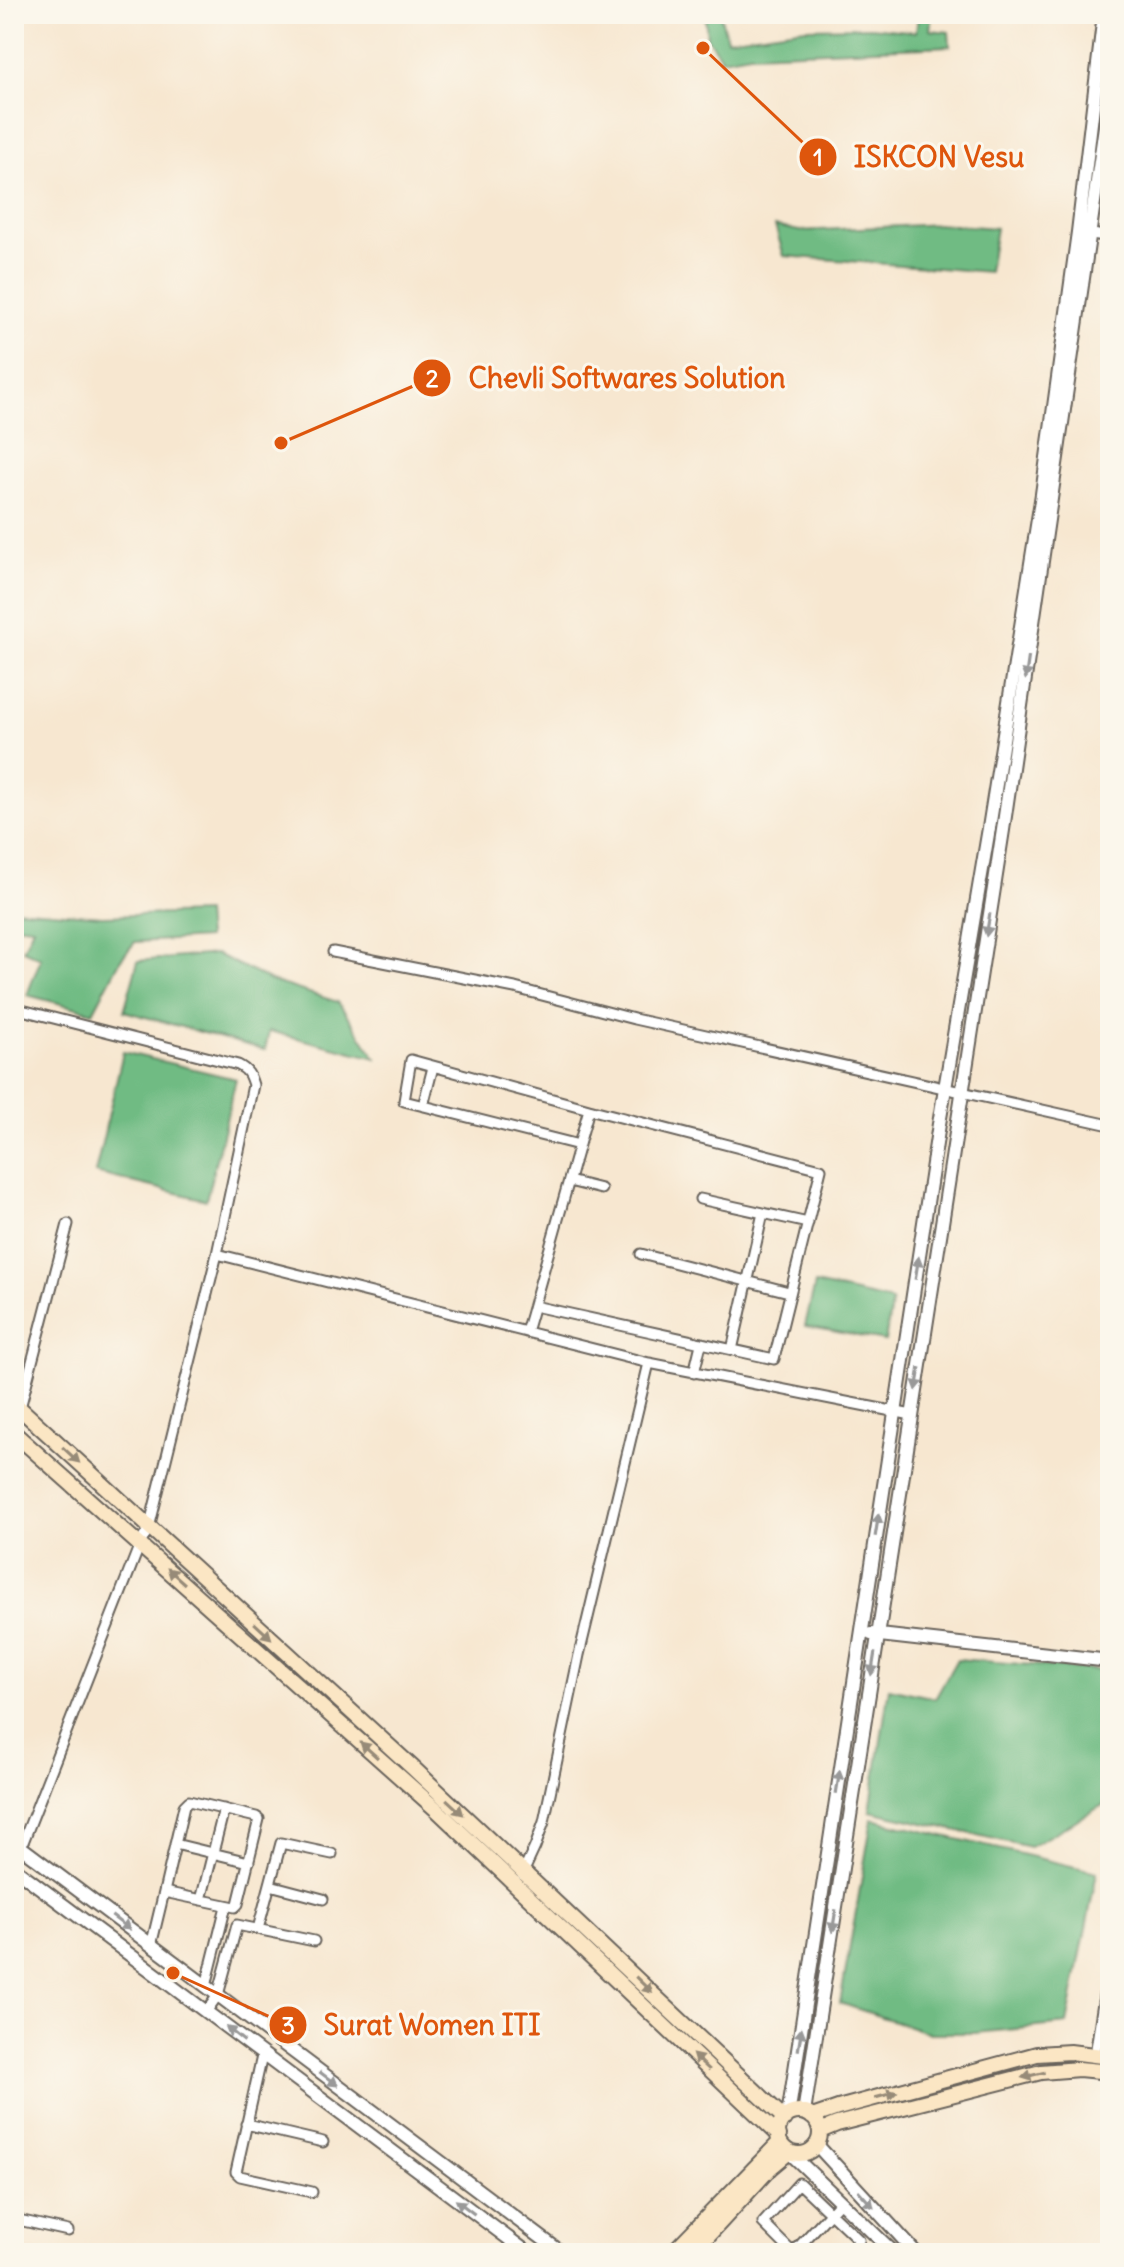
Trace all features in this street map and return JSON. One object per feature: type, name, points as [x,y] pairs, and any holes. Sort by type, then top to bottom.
[{"type":"main road","points":[[16,1409],[524,1870],[786,2118]]},
{"type":"main road","points":[[14,1433],[437,1810],[797,2154],[806,2153],[818,2138],[837,2124],[1041,2072],[1079,2069],[1110,2072]]},
{"type":"main road","points":[[692,2253],[771,2167],[783,2143],[780,2126],[786,2118],[798,2113],[808,2115],[838,2108],[1037,2054],[1070,2052],[1103,2056]]},
{"type":"main road","points":[[808,2115],[818,2124],[818,2138]]},
{"type":"main road","points":[[672,2253],[783,2143]]},
{"type":"street","points":[[808,2115],[878,1634],[1053,498],[1084,233],[1104,14]]},
{"type":"street","points":[[786,2118],[945,1088],[1084,233],[1110,92]]},
{"type":"street","points":[[1084,233],[1110,237]]},
{"type":"street","points":[[333,952],[515,988],[634,1019],[1110,1125]]},
{"type":"street","points":[[14,1008],[238,1065],[251,1075],[253,1085],[217,1254],[149,1528],[18,1845],[14,1866],[262,2056],[528,2253]]},
{"type":"street","points":[[534,1306],[774,1359],[821,1169],[411,1060],[404,1101],[579,1145]]},
{"type":"street","points":[[423,1106],[433,1067]]},
{"type":"street","points":[[526,1332],[589,1109]]},
{"type":"street","points":[[569,1181],[601,1189]]},
{"type":"street","points":[[700,1199],[808,1223]]},
{"type":"street","points":[[732,1350],[763,1213]]},
{"type":"street","points":[[16,1409],[68,1224]]},
{"type":"street","points":[[217,1254],[649,1363],[912,1415]]},
{"type":"street","points":[[641,1254],[789,1292]]},
{"type":"street","points":[[694,1373],[701,1344]]},
{"type":"street","points":[[516,1886],[544,1822],[579,1655],[649,1363]]},
{"type":"street","points":[[860,1633],[1110,1661]]},
{"type":"street","points":[[151,1946],[175,1844],[187,1802],[259,1817],[235,1907],[164,1892]]},
{"type":"street","points":[[201,1900],[224,1809]]},
{"type":"street","points":[[258,1929],[281,1843],[332,1854]]},
{"type":"street","points":[[175,1844],[249,1862]]},
{"type":"street","points":[[18,1845],[562,2253]]},
{"type":"street","points":[[270,1885],[323,1899]]},
{"type":"street","points":[[80,1917],[92,1900]]},
{"type":"street","points":[[206,1986],[226,1906]]},
{"type":"street","points":[[206,2012],[218,1995],[237,1926],[241,1924],[314,1941]]},
{"type":"street","points":[[1103,2056],[1110,1956]]},
{"type":"street","points":[[262,2056],[235,2169],[238,2175],[312,2192]]},
{"type":"street","points":[[246,2124],[323,2142]]},
{"type":"street","points":[[818,2138],[916,2253]]},
{"type":"street","points":[[783,2143],[841,2201],[880,2248],[894,2253]]},
{"type":"street","points":[[841,2201],[831,2212],[793,2253],[763,2223],[799,2183],[831,2212],[859,2240],[848,2253]]},
{"type":"street","points":[[14,2219],[68,2231]]},
{"type":"green space","points":[[705,14],[720,14],[727,39],[805,28],[871,27],[916,32],[918,14],[932,14],[930,30],[949,32],[950,46],[750,54],[722,59],[707,38]]},
{"type":"green space","points":[[941,224],[996,228],[989,272],[784,256],[775,226],[799,231]]},
{"type":"green space","points":[[14,909],[102,916],[205,913],[207,938],[135,942],[121,959],[93,1012],[27,995],[41,958],[23,950],[33,927],[14,925]]},
{"type":"green space","points":[[216,954],[271,981],[338,1002],[376,1058],[269,1031],[265,1050],[124,1011],[138,961]]},
{"type":"green space","points":[[123,1052],[236,1079],[206,1200],[95,1173]]},
{"type":"green space","points":[[815,1284],[892,1301],[885,1341],[805,1326]]},
{"type":"green space","points":[[957,1659],[1110,1671],[1110,1801],[1030,1847],[870,1811],[889,1688],[935,1698]]},
{"type":"green space","points":[[872,1819],[1097,1872],[1067,2024],[975,2033],[930,2033],[840,2003]]},
{"type":"place","name":"ISKCON Vesu","points":[[703,48]]},
{"type":"place","name":"Chevli Softwares Solution","points":[[281,443]]},
{"type":"place","name":"Surat Women ITI","points":[[173,1973]]}]
